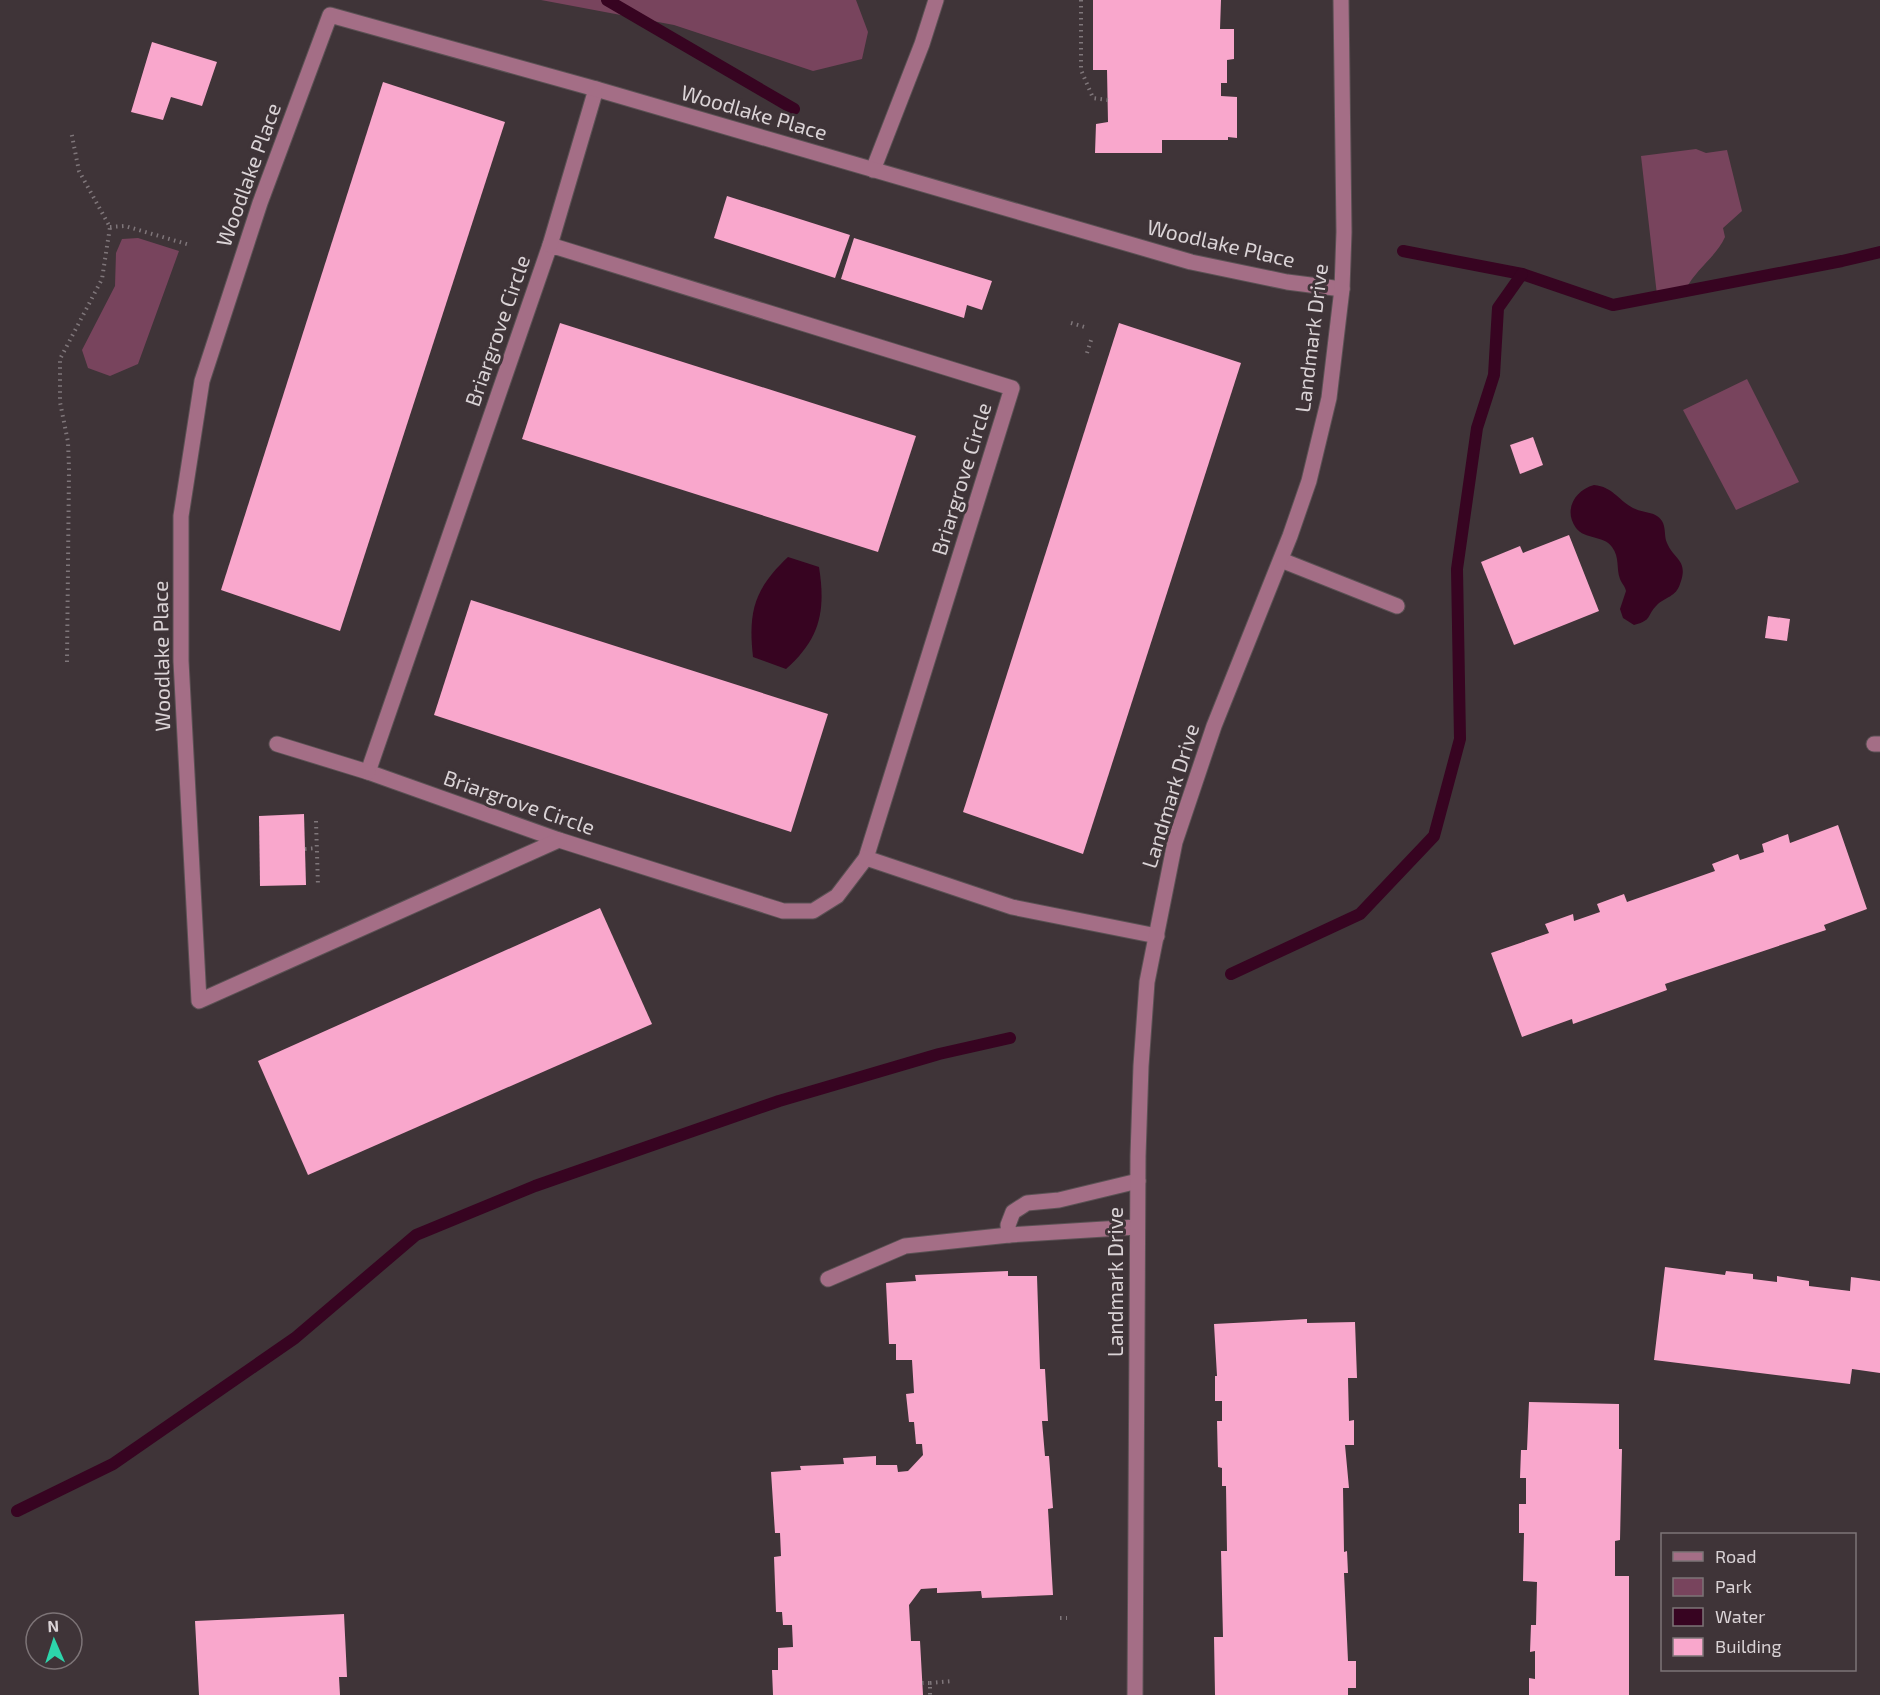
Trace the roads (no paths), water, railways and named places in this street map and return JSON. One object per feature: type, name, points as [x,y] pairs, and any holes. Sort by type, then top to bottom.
[{"type":"street","points":[[873,170],[922,44],[936,0]]},
{"type":"street","name":"Landmark Drive","points":[[1136,1695],[1137,1227],[1143,1042],[1148,982],[1179,831],[1214,726],[1281,560],[1309,481],[1329,398],[1342,289],[1341,0]]},
{"type":"street","name":"Woodlake Place","points":[[559,840],[199,1001],[181,661],[181,516],[202,381],[260,203],[330,15],[596,89],[1191,262],[1287,282],[1342,289]]},
{"type":"street","points":[[550,245],[596,89]]},
{"type":"street","name":"Briargrove Circle","points":[[550,245],[1012,388],[867,858],[837,896],[813,911],[783,911],[559,840],[368,772],[550,245]]},
{"type":"street","points":[[1281,560],[1397,606]]},
{"type":"street","points":[[277,744],[368,772]]},
{"type":"street","points":[[867,858],[1012,907],[1157,936]]},
{"type":"street","points":[[1009,1235],[1008,1225],[1013,1212],[1027,1203],[1059,1200],[1138,1180]]},
{"type":"street","points":[[828,1279],[905,1246],[1009,1235],[1137,1227]]},
{"type":"water","points":[[1594,485],[1610,491],[1633,508],[1659,518],[1663,523],[1667,543],[1682,565],[1682,576],[1676,592],[1660,602],[1647,619],[1634,625],[1623,618],[1620,609],[1626,591],[1620,579],[1616,555],[1612,547],[1609,543],[1580,532],[1572,521],[1573,502],[1581,491]]},
{"type":"water","points":[[788,557],[819,567],[822,597],[821,611],[813,635],[806,647],[786,669],[753,657],[752,627],[756,602],[761,591],[767,580]]},
{"type":"waterway","points":[[607,0],[794,109]]},
{"type":"waterway","points":[[1403,251],[1522,274],[1613,305],[1880,252]]},
{"type":"waterway","points":[[1231,974],[1360,914],[1434,836],[1460,739],[1457,569],[1477,428],[1494,375],[1498,308],[1522,274]]},
{"type":"waterway","points":[[17,1511],[113,1464],[295,1338],[416,1235],[535,1186],[779,1101],[939,1054],[1010,1038]]}]
